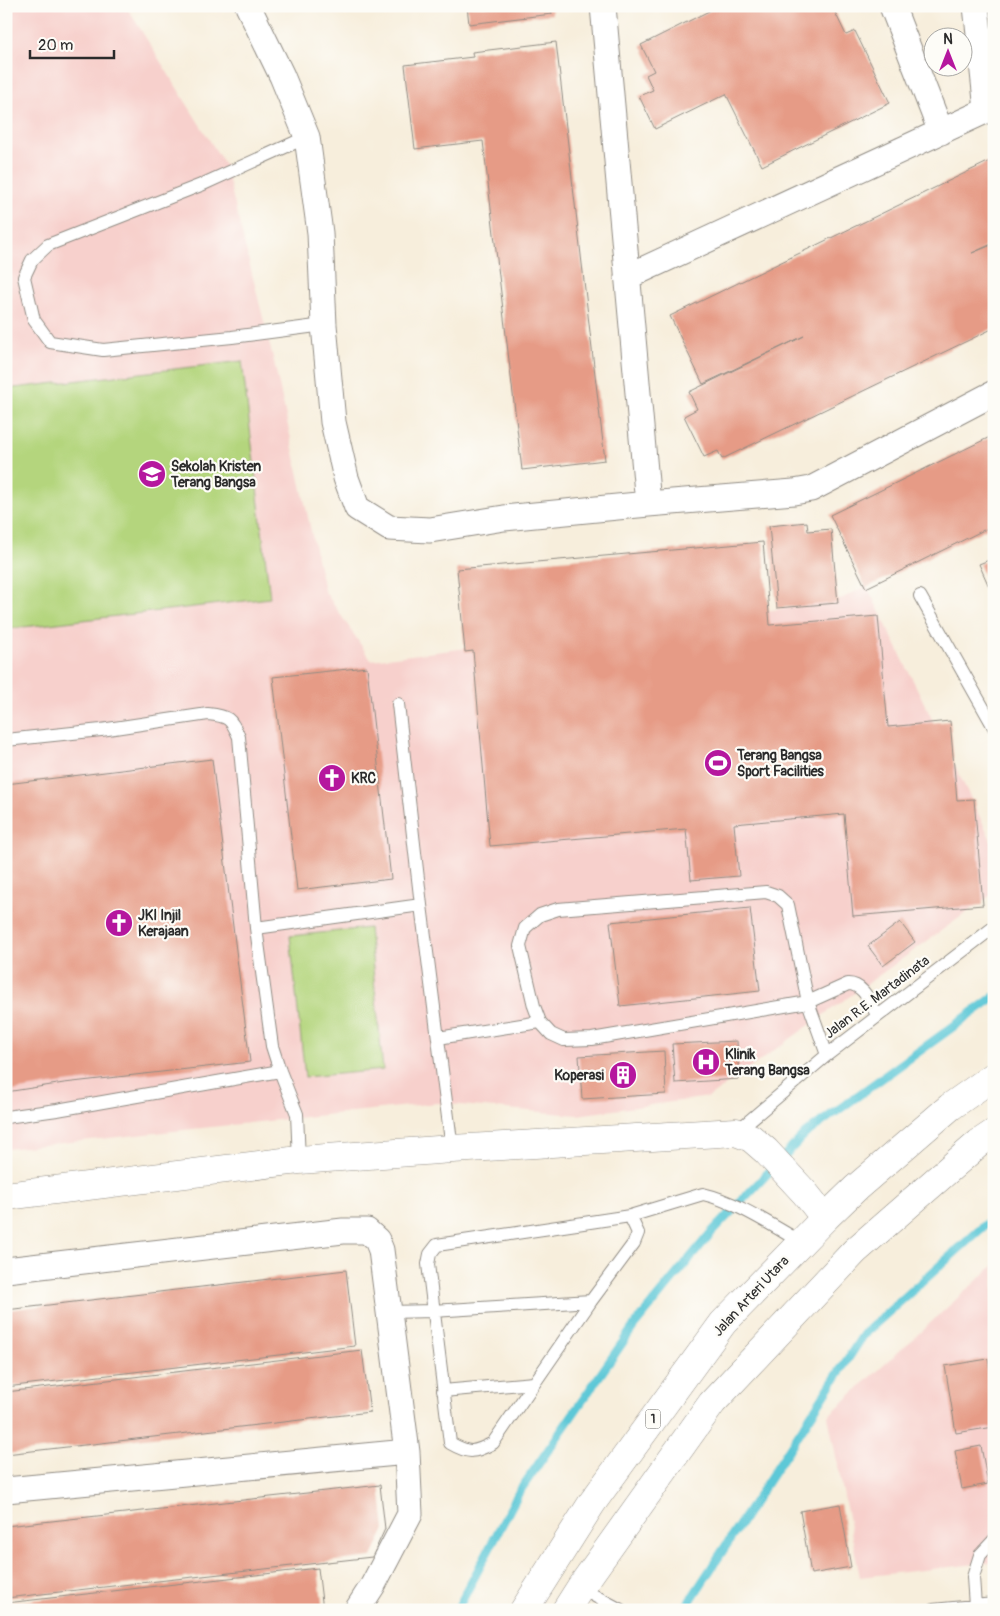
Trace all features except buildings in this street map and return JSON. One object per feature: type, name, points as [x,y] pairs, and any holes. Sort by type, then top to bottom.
[{"type":"main road","name":"Jalan Arteri Utara","points":[[524,1610],[534,1591],[592,1503],[723,1323],[856,1188],[950,1107],[994,1076]]},
{"type":"main road","points":[[6,1196],[299,1160],[736,1132],[751,1138],[766,1151],[802,1189],[825,1218]]},
{"type":"main road","points":[[573,1599],[712,1403],[855,1250],[994,1133]]},
{"type":"street","points":[[248,6],[282,76],[307,137],[320,233],[324,325],[333,422],[346,478],[357,508],[389,528],[430,530],[504,518],[811,489],[994,393]]},
{"type":"street","points":[[892,6],[941,132]]},
{"type":"street","points":[[628,277],[990,108],[976,6]]},
{"type":"street","points":[[606,7],[648,504]]},
{"type":"street","points":[[6,1270],[343,1231],[367,1231],[377,1240],[381,1250],[407,1452],[410,1514],[373,1585],[357,1610]]},
{"type":"street","points":[[6,1490],[407,1452]]},
{"type":"lane","points":[[307,137],[201,185],[48,246],[32,260],[24,278],[34,320],[50,342],[103,350],[232,337],[324,325]]},
{"type":"lane","points":[[920,596],[994,727]]},
{"type":"lane","points":[[398,704],[452,1149]]},
{"type":"lane","points":[[6,740],[101,730],[208,714],[220,715],[233,722],[239,737],[256,928],[272,1046],[297,1114],[299,1160]]},
{"type":"lane","points":[[827,1055],[808,1002],[788,905],[778,896],[766,892],[558,909],[540,915],[526,928],[520,946],[534,1006],[540,1022],[551,1034],[564,1040],[592,1039],[808,1002],[848,984],[855,984],[864,991],[877,1015]]},
{"type":"lane","points":[[256,928],[421,905]]},
{"type":"lane","name":"Jalan R.E. Martadinata","points":[[736,1132],[877,1015],[994,927]]},
{"type":"lane","points":[[438,1038],[540,1022]]},
{"type":"lane","points":[[6,1117],[57,1110],[280,1071]]},
{"type":"lane","points":[[630,1216],[638,1233],[634,1243],[591,1301],[493,1443],[480,1450],[464,1451],[450,1443],[428,1264],[430,1254],[437,1245],[630,1216],[704,1194],[752,1215],[801,1242]]},
{"type":"lane","points":[[389,1312],[591,1301]]},
{"type":"lane","points":[[443,1391],[534,1383]]},
{"type":"lane","points":[[975,1606],[973,1577],[980,1555],[994,1540]]},
{"type":"lane","points":[[573,1599],[621,1610]]},
{"type":"lane","points":[[934,1610],[994,1604]]},
{"type":"shaded area","name":"Sekolah Kristen Terang Bangsa","points":[[6,6],[126,6],[225,165],[274,362],[324,590],[371,660],[835,602],[867,586],[994,846],[994,893],[709,1097],[577,1115],[437,1103],[6,1149]]},
{"type":"shaded area","points":[[994,1265],[994,1562],[860,1577],[828,1416]]},
{"type":"green space","points":[[242,361],[270,598],[6,629],[6,389]]},
{"type":"green space","points":[[369,928],[383,1070],[305,1077],[290,936]]},
{"type":"waterway","points":[[457,1610],[519,1492],[634,1326],[710,1234],[805,1134],[994,997]]},
{"type":"waterway","points":[[684,1610],[864,1334],[994,1217]]},
{"type":"place","name":"Sekolah Kristen Terang Bangsa","points":[[152,474]]},
{"type":"place","name":"Terang Bangsa Sport Facilities","points":[[718,763]]},
{"type":"place","name":"KRC","points":[[332,778]]},
{"type":"place","name":"JKI Injil Kerajaan","points":[[119,923]]},
{"type":"place","name":"Klinik Terang Bangsa","points":[[706,1062]]},
{"type":"place","name":"Koperasi","points":[[623,1075]]}]
